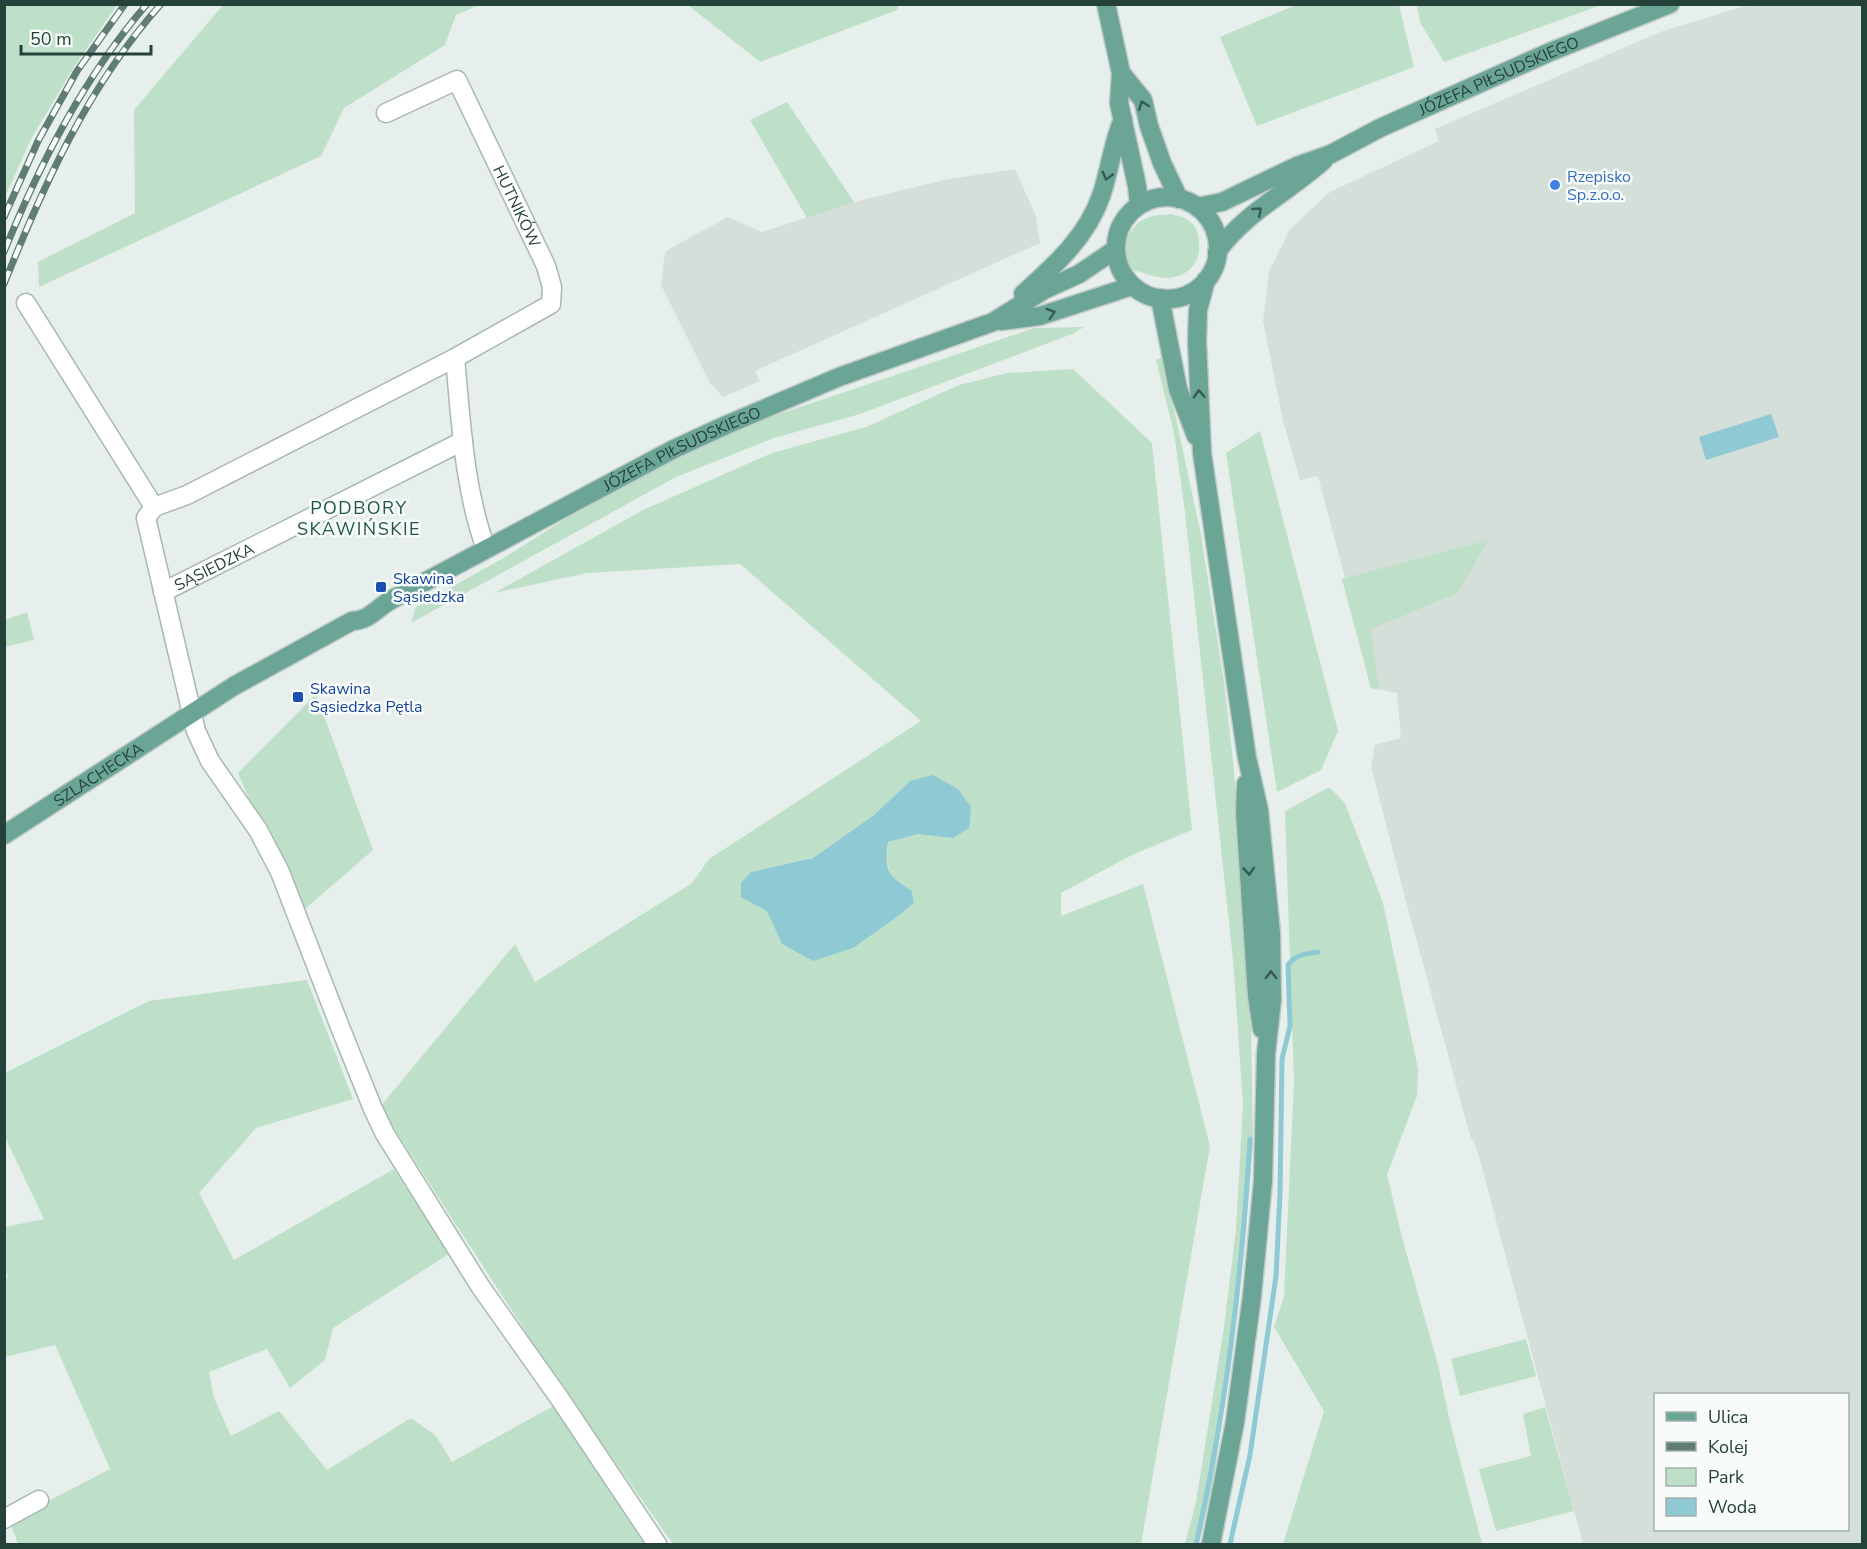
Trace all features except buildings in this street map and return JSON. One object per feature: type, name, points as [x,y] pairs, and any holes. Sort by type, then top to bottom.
[{"type":"main road","points":[[1106,4],[1121,73],[1119,103],[1139,205]]},
{"type":"main road","name":"JÓZEFA PIŁSUDSKIEGO","points":[[1197,207],[1222,202],[1550,52],[1670,4]]},
{"type":"main road","points":[[1121,73],[1143,100],[1162,163],[1179,199]]},
{"type":"main road","points":[[993,322],[1057,263],[1082,233],[1100,198],[1123,119]]},
{"type":"main road","name":"JÓZEFA PIŁSUDSKIEGO","points":[[1217,252],[1223,243],[1261,208],[1306,176],[1331,154]]},
{"type":"main road","points":[[1206,280],[1190,293],[1170,299],[1150,296],[1132,286],[1120,269],[1116,249],[1119,229],[1131,212],[1139,205],[1158,198],[1179,199],[1197,207],[1211,223],[1217,242],[1215,262],[1206,280],[1198,310],[1197,341],[1202,453],[1247,758],[1259,810],[1271,933],[1272,1000],[1266,1054],[1263,1181],[1252,1296],[1235,1422],[1211,1545]]},
{"type":"main road","name":"JÓZEFA PIŁSUDSKIEGO","points":[[192,714],[256,672],[352,621],[356,614],[374,604],[382,604],[675,449],[829,381],[993,322],[1044,290],[1079,274],[1116,249]]},
{"type":"main road","name":"JÓZEFA PIŁSUDSKIEGO","points":[[993,322],[1040,316],[1132,286]]},
{"type":"main road","points":[[1160,298],[1178,389],[1202,453]]},
{"type":"main road","name":"SZLACHECKA","points":[[4,835],[192,714]]},
{"type":"street","name":"HUTNIKÓW","points":[[154,507],[187,495],[455,358],[551,304],[552,287],[546,266],[457,80],[386,113]]},
{"type":"street","points":[[26,303],[154,507]]},
{"type":"street","points":[[455,358],[463,441],[477,526],[486,549]]},
{"type":"street","name":"SĄSIEDZKA","points":[[154,507],[146,518],[163,592],[463,441]]},
{"type":"street","points":[[163,592],[196,731],[210,761],[258,830],[280,872],[373,1109],[386,1134],[480,1286],[657,1545]]},
{"type":"street","points":[[4,1519],[39,1500]]},
{"type":"shaded area","points":[[1748,5],[1862,5],[1862,1544],[1583,1544],[1478,1153],[1471,1139],[1404,894],[1371,766],[1375,745],[1401,738],[1397,693],[1371,688],[1318,476],[1300,480],[1283,421],[1263,321],[1269,271],[1290,229],[1330,192],[1439,141],[1435,129],[1660,32]]},
{"type":"shaded area","points":[[1015,169],[1036,216],[1040,243],[755,371],[760,381],[723,397],[710,383],[661,285],[665,253],[671,248],[728,217],[762,232],[854,202],[944,180]]},
{"type":"green space","points":[[1417,4],[1601,5],[1444,62],[1420,22]]},
{"type":"green space","points":[[4,5],[117,5],[74,67],[31,139],[5,197]]},
{"type":"green space","points":[[223,5],[479,5],[456,15],[445,45],[344,108],[321,156],[39,287],[38,262],[135,213],[134,110]]},
{"type":"green space","points":[[688,5],[899,5],[897,10],[760,62]]},
{"type":"green space","points":[[1296,5],[1399,5],[1414,67],[1257,126],[1220,37]]},
{"type":"green space","points":[[787,102],[854,202],[807,218],[750,120]]},
{"type":"green space","points":[[1169,214],[1186,219],[1195,228],[1199,251],[1195,263],[1182,275],[1169,278],[1132,270],[1127,266],[1124,253],[1130,233],[1138,223],[1145,219]]},
{"type":"green space","points":[[1084,327],[1072,334],[860,414],[774,438],[676,477],[411,623],[416,607],[507,556],[592,502],[676,459],[759,421],[1034,328]]},
{"type":"green space","points":[[1163,357],[1201,535],[1224,682],[1234,770],[1251,1025],[1253,1143],[1244,1253],[1214,1479],[1199,1544],[1185,1544],[1196,1502],[1224,1327],[1236,1229],[1243,1104],[1233,960],[1185,512],[1174,433],[1156,360]]},
{"type":"green space","points":[[1073,369],[1152,443],[1192,830],[1132,855],[1061,893],[1061,916],[1143,884],[1210,1146],[1141,1544],[673,1544],[551,1371],[380,1107],[515,944],[535,982],[692,883],[709,859],[921,721],[740,564],[587,573],[494,593],[643,510],[772,453],[866,427],[959,385],[1007,373]],"holes":[[[910,781],[953,837],[918,834],[888,842],[887,860],[890,872],[912,891],[914,903],[853,948],[782,944],[751,872],[813,858],[874,815]]]},
{"type":"green space","points":[[1260,431],[1338,731],[1321,770],[1277,792],[1226,453]]},
{"type":"green space","points":[[1488,540],[1458,593],[1371,629],[1379,690],[1371,688],[1342,579]]},
{"type":"green space","points":[[27,612],[34,640],[5,647],[5,620]]},
{"type":"green space","points":[[316,694],[373,850],[298,915],[238,773]]},
{"type":"green space","points":[[1329,787],[1345,803],[1383,903],[1418,1069],[1417,1096],[1387,1175],[1438,1365],[1450,1422],[1482,1544],[1283,1544],[1324,1411],[1274,1327],[1284,1296],[1294,1080],[1285,811]]},
{"type":"green space","points":[[307,980],[353,1099],[256,1128],[199,1193],[234,1260],[394,1169],[449,1254],[333,1328],[325,1360],[290,1388],[267,1349],[209,1372],[214,1398],[231,1436],[279,1411],[327,1470],[411,1418],[436,1436],[452,1462],[557,1404],[647,1544],[18,1544],[10,1521],[110,1469],[55,1345],[5,1357],[4,1281],[8,1278],[5,1266],[5,1227],[44,1219],[5,1137],[5,1073],[149,1001]]},
{"type":"green space","points":[[1526,1339],[1536,1376],[1460,1396],[1451,1359]]},
{"type":"green space","points":[[1545,1407],[1574,1511],[1496,1531],[1479,1469],[1531,1456],[1523,1414]]},
{"type":"water","points":[[1771,414],[1779,437],[1706,460],[1699,437]]},
{"type":"water","points":[[933,775],[958,789],[971,807],[969,828],[953,838],[918,834],[888,842],[887,860],[890,872],[912,891],[914,903],[853,948],[813,961],[782,944],[767,911],[741,897],[741,883],[751,872],[813,858],[874,815],[910,781]]},
{"type":"waterway","points":[[1230,1544],[1250,1455],[1276,1276],[1282,1059],[1290,1026],[1288,965],[1298,957],[1318,952]]},
{"type":"waterway","points":[[1196,1544],[1216,1444],[1231,1343],[1250,1139]]},
{"type":"railway","points":[[4,217],[38,141],[77,71],[125,4]]},
{"type":"railway","points":[[4,252],[65,122],[103,61],[147,4]]},
{"type":"railway","points":[[4,284],[35,210],[70,137],[111,68],[161,4]]},
{"type":"place","name":"Rzepisko Sp.z.o.o.","points":[[1555,185]]},
{"type":"place","name":"Skawina Sąsiedzka","points":[[381,587]]},
{"type":"place","name":"Skawina Sąsiedzka Pętla","points":[[298,697]]},
{"type":"district","name":"PODBORY SKAWIŃSKIE","points":[[359,518]]}]
